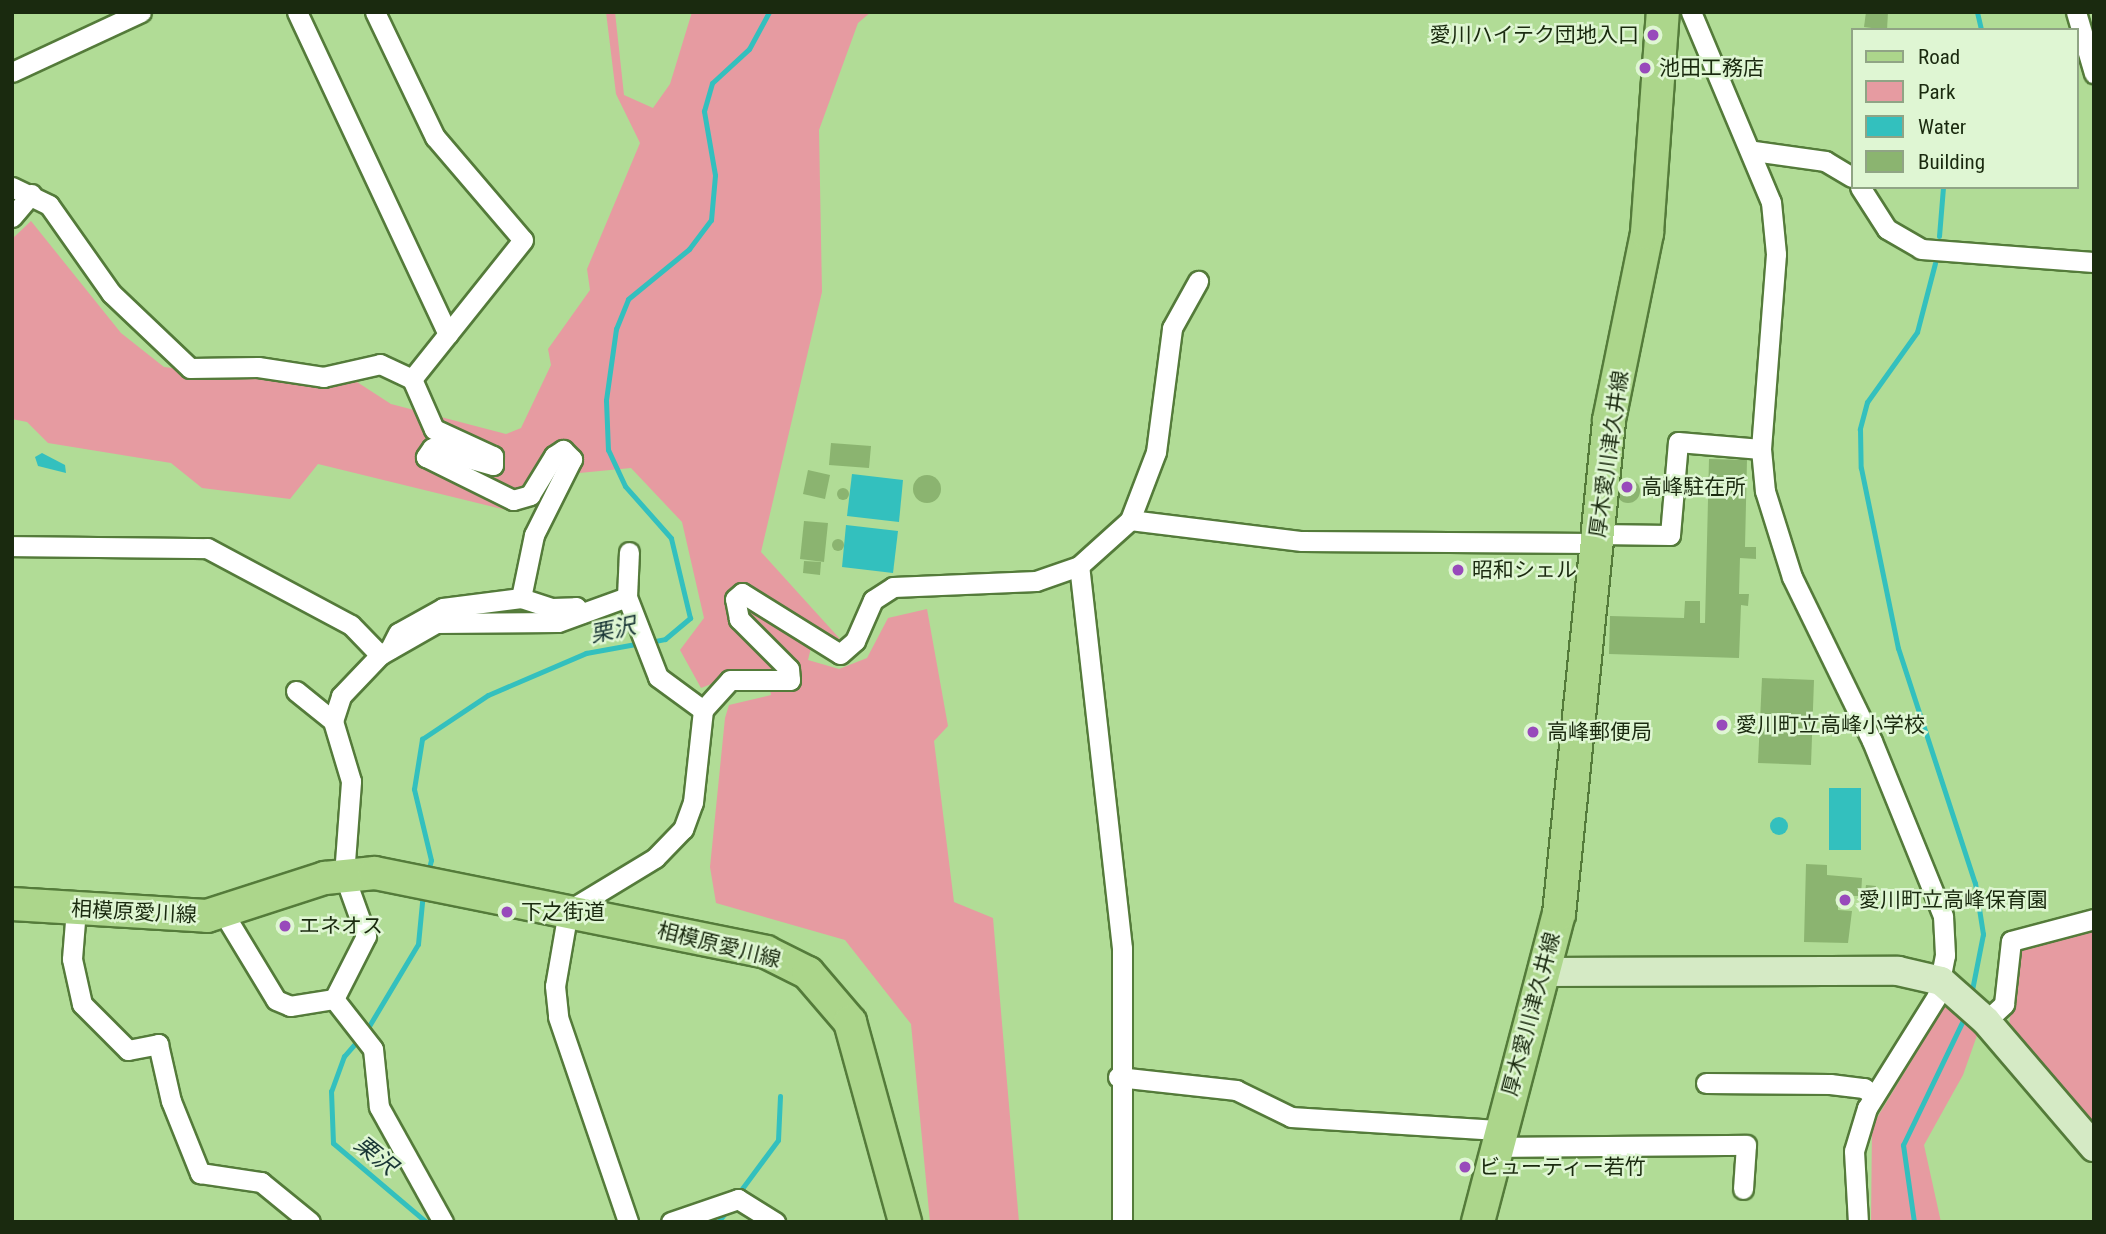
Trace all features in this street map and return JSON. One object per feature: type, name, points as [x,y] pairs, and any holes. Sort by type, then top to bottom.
[{"type":"main road","name":"厚木愛川津久井線","points":[[1478,1222],[1497,1139],[1559,914],[1569,839],[1609,420],[1647,233],[1664,12]]},
{"type":"main road","name":"相模原愛川線","points":[[12,904],[178,918],[224,914],[344,875],[430,881],[766,952],[808,973],[860,1042],[905,1222]]},
{"type":"street","points":[[12,72],[141,12]]},
{"type":"street","points":[[297,12],[448,334]]},
{"type":"street","points":[[375,12],[435,137],[523,240],[412,379]]},
{"type":"street","points":[[1691,12],[1754,150],[1771,202],[1776,254],[1761,449],[1765,491],[1792,577],[1872,741],[1938,900],[1946,934],[1941,981],[1917,1036],[1874,1096],[1854,1151],[1858,1222]]},
{"type":"street","points":[[2076,12],[2094,73]]},
{"type":"street","points":[[1754,150],[1825,161],[1850,176]]},
{"type":"street","points":[[12,187],[50,205],[111,293],[190,368],[258,367],[323,377],[380,364],[412,379],[434,429],[495,461],[486,467],[432,448],[426,457],[502,494],[523,499],[554,456],[570,453],[534,535],[521,598]]},
{"type":"street","points":[[1861,189],[1887,229],[1921,249],[2094,262]]},
{"type":"street","points":[[12,217],[31,194]]},
{"type":"street","points":[[628,1222],[558,1017],[555,986],[568,911],[655,858],[683,828],[693,802],[703,710],[730,680],[790,680],[789,669],[739,619],[735,599],[742,593],[840,654],[855,641],[873,600],[894,587],[1036,581],[1079,566],[1130,520],[1156,452],[1172,328],[1198,281]]},
{"type":"street","points":[[1130,520],[1302,541],[1596,539],[1670,535],[1678,442],[1761,449]]},
{"type":"street","points":[[12,546],[207,548],[351,625],[385,652]]},
{"type":"street","points":[[629,552],[627,597],[658,677],[703,710]]},
{"type":"street","points":[[1079,566],[1122,948],[1118,1077],[1122,1222]]},
{"type":"street","points":[[385,652],[436,623],[558,622],[627,597]]},
{"type":"street","points":[[334,999],[366,936],[344,875],[351,781],[333,720],[341,696],[385,652],[398,633],[443,608],[521,598],[552,608],[576,607],[582,614]]},
{"type":"street","points":[[296,691],[333,720]]},
{"type":"street","points":[[76,909],[72,959],[82,1004],[128,1051],[158,1044],[171,1101],[200,1173],[261,1182],[310,1222]]},
{"type":"street","points":[[224,914],[276,1000],[290,1006],[334,999]]},
{"type":"street","points":[[1986,1021],[2004,1004],[2011,941],[2094,919]]},
{"type":"street","points":[[1542,972],[1898,971],[1941,981],[1986,1021],[2094,1147]]},
{"type":"street","points":[[334,999],[373,1049],[379,1107],[443,1222]]},
{"type":"street","points":[[1118,1077],[1224,1087],[1292,1117],[1497,1139],[1649,1153],[1746,1144],[1743,1189]]},
{"type":"street","points":[[1706,1083],[1829,1084],[1864,1088],[1874,1096]]},
{"type":"street","points":[[671,1222],[738,1199],[775,1222]]},
{"type":"green space","points":[[606,12],[615,12],[624,95],[653,108],[670,84],[692,12],[871,12],[858,23],[819,130],[822,292],[761,552],[840,639],[814,635],[808,660],[839,669],[867,658],[888,618],[927,609],[948,726],[934,741],[954,902],[993,918],[1019,1222],[930,1222],[911,1024],[845,940],[716,903],[710,867],[725,718],[729,705],[771,695],[767,675],[724,679],[701,688],[680,650],[704,618],[682,522],[631,468],[548,476],[506,510],[318,464],[290,499],[202,488],[171,463],[48,443],[27,422],[12,419],[12,239],[31,221],[121,333],[164,367],[331,387],[357,382],[391,404],[506,434],[521,428],[551,365],[548,349],[590,290],[587,269],[640,143],[616,94]]},
{"type":"green space","points":[[2094,927],[2094,1129],[2009,1028],[2016,954],[2025,944]]},
{"type":"green space","points":[[1952,994],[1980,1027],[1963,1075],[1924,1145],[1941,1222],[1871,1222],[1872,1126]]},
{"type":"water","points":[[42,453],[65,465],[66,473],[38,466],[35,457]]},
{"type":"water","points":[[852,474],[903,480],[899,522],[847,516]]},
{"type":"water","points":[[846,525],[898,531],[893,573],[842,567]]},
{"type":"water","points":[[1829,788],[1861,788],[1861,850],[1829,850]]},
{"type":"water","points":[[1779,817],[1785,820],[1788,826],[1785,832],[1779,835],[1773,832],[1770,826],[1773,820]]},
{"type":"building","points":[[1866,12],[1888,12],[1887,28],[1864,27]]},
{"type":"building","points":[[831,443],[871,446],[869,468],[829,465]]},
{"type":"building","points":[[1709,459],[1747,460],[1745,547],[1756,547],[1756,559],[1740,558],[1739,594],[1749,594],[1748,606],[1741,605],[1739,658],[1609,654],[1610,616],[1684,618],[1685,601],[1700,601],[1700,623],[1705,623]]},
{"type":"building","points":[[808,470],[830,475],[825,499],[803,494]]},
{"type":"building","points":[[927,475],[937,479],[941,489],[937,499],[927,503],[917,499],[913,489],[917,479]]},
{"type":"building","name":"高峰駐在所","points":[[1628,479],[1637,482],[1640,491],[1637,500],[1628,503],[1619,500],[1616,491],[1619,482]]},
{"type":"building","points":[[843,488],[849,494],[843,500],[837,494]]},
{"type":"building","points":[[804,521],[828,523],[824,562],[800,559]]},
{"type":"building","points":[[838,539],[844,545],[838,551],[832,545]]},
{"type":"building","points":[[804,561],[821,562],[820,575],[803,573]]},
{"type":"building","points":[[1762,678],[1814,680],[1811,765],[1758,763]]},
{"type":"building","points":[[1806,864],[1827,865],[1827,875],[1862,878],[1861,896],[1838,896],[1838,910],[1852,911],[1848,943],[1804,942]]},
{"type":"building","points":[[1866,885],[1876,886],[1875,895],[1865,894]]},
{"type":"waterway","name":"栗沢","points":[[650,642],[665,639],[690,618],[671,538],[625,486],[608,450],[606,400],[616,329],[628,299],[689,249],[711,220],[715,175],[704,111],[712,83],[749,49],[769,12]]},
{"type":"waterway","points":[[1977,12],[1981,28]]},
{"type":"waterway","points":[[1939,236],[1943,189]]},
{"type":"waterway","points":[[1935,263],[1917,332],[1867,402],[1860,429],[1861,468],[1898,648],[1975,883],[1983,934],[1971,995]]},
{"type":"waterway","name":"栗沢","points":[[428,872],[431,860],[414,789],[422,739],[488,695],[586,653],[641,643]]},
{"type":"waterway","name":"栗沢","points":[[366,1031],[418,944],[423,892]]},
{"type":"waterway","points":[[1914,1222],[1903,1145],[1964,1018]]},
{"type":"waterway","name":"栗沢","points":[[359,1039],[344,1056],[331,1091],[333,1143],[426,1222]]},
{"type":"waterway","points":[[738,1194],[778,1140],[780,1096]]},
{"type":"waterway","points":[[718,1222],[729,1208]]},
{"type":"place","name":"愛川ハイテク団地入口","points":[[1653,35]]},
{"type":"place","name":"池田工務店","points":[[1645,68]]},
{"type":"place","name":"高峰駐在所","points":[[1627,487]]},
{"type":"place","name":"昭和シェル","points":[[1458,570]]},
{"type":"place","name":"愛川町立高峰小学校","points":[[1722,725]]},
{"type":"place","name":"高峰郵便局","points":[[1533,732]]},
{"type":"place","name":"愛川町立高峰保育園","points":[[1845,900]]},
{"type":"place","name":"下之街道","points":[[507,912]]},
{"type":"place","name":"エネオス","points":[[285,926]]},
{"type":"place","name":"ビューティー若竹","points":[[1465,1167]]}]
